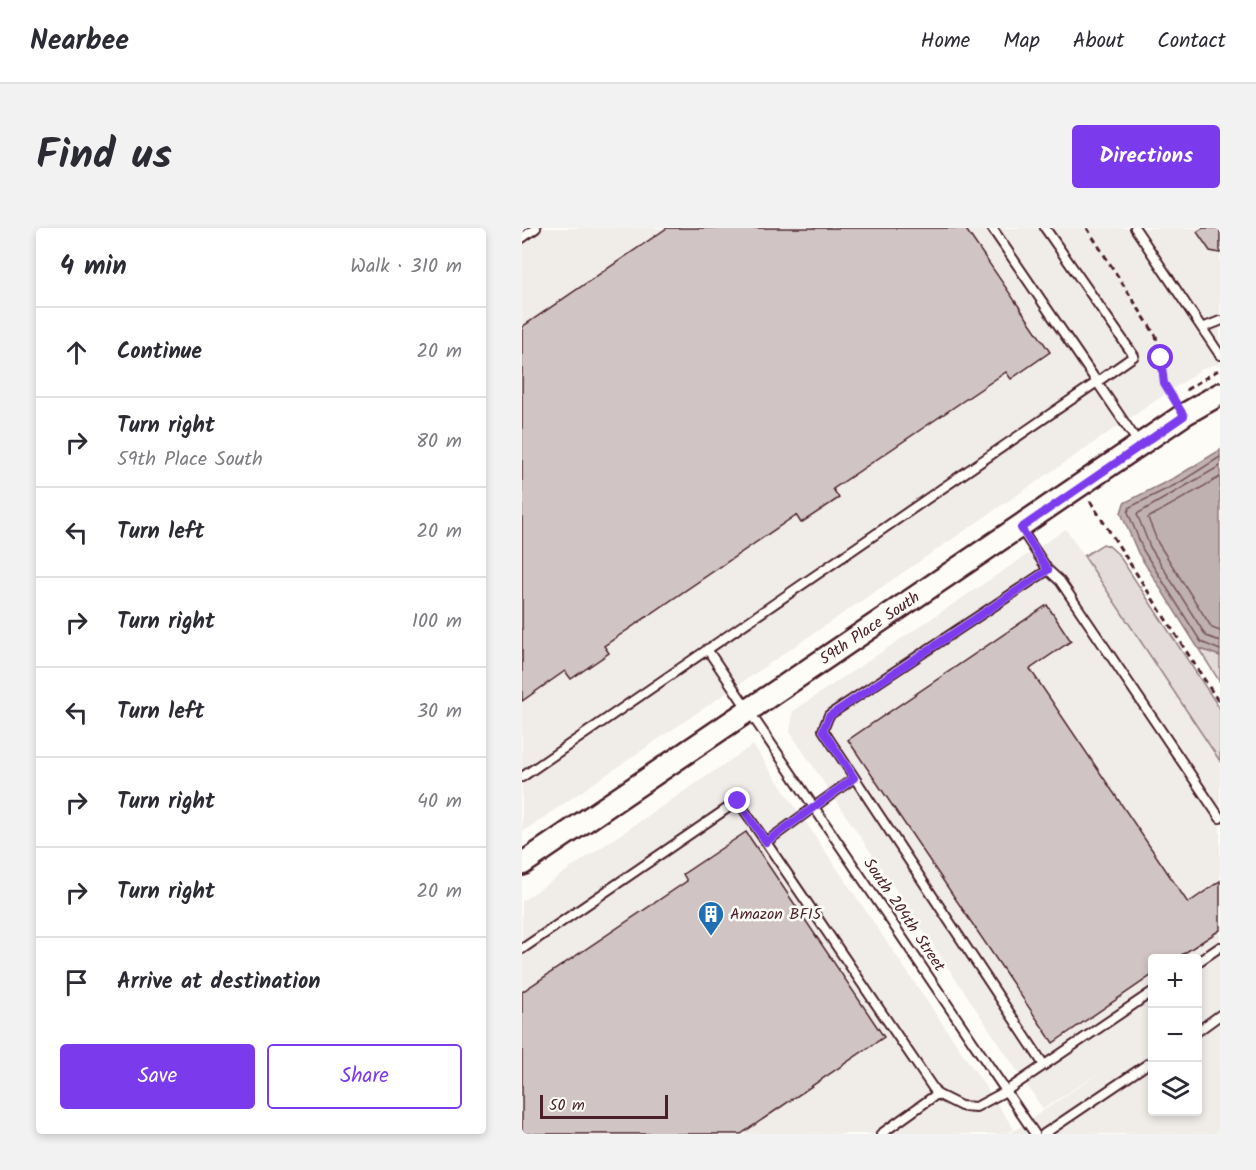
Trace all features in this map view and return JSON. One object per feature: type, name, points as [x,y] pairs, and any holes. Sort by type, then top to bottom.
[{"type":"street","name":"59th Place South","points":[[522,864],[1080,487],[1140,445],[1178,407],[1220,394]]},
{"type":"lane","points":[[522,238],[536,228]]},
{"type":"lane","points":[[992,228],[1140,445]]},
{"type":"lane","points":[[522,777],[1134,356],[1045,228]]},
{"type":"lane","points":[[1135,228],[1220,355]]},
{"type":"lane","points":[[1202,328],[1220,321]]},
{"type":"lane","points":[[1021,528],[1220,818]]},
{"type":"lane","points":[[1044,1065],[823,730],[829,716],[1048,570]]},
{"type":"lane","name":"South 204th Street","points":[[707,649],[1035,1134]]},
{"type":"lane","points":[[766,842],[854,778]]},
{"type":"lane","points":[[522,949],[738,801],[937,1094],[961,1106],[976,1107],[1006,1091],[1148,995]]},
{"type":"lane","points":[[1202,959],[1220,947]]},
{"type":"lane","points":[[1202,1027],[1220,1015]]},
{"type":"lane","points":[[1044,1134],[1151,1062]]},
{"type":"lane","points":[[881,1134],[937,1094]]},
{"type":"path","points":[[1087,228],[1156,336],[1164,383],[1178,407],[1220,369]]},
{"type":"path","points":[[1080,487],[1220,705]]},
{"type":"shaded area","points":[[522,228],[1220,228],[1220,363],[1202,369],[522,832]]},
{"type":"shaded area","points":[[1066,529],[1220,761],[1220,1134],[1009,1134],[1108,1067],[1043,1109],[790,732],[793,711]]},
{"type":"shaded area","points":[[1103,544],[1118,554],[1220,709],[1220,761],[1084,556]]},
{"type":"shaded area","points":[[1198,648],[1220,656],[1220,682]]},
{"type":"shaded area","points":[[753,745],[1014,1129],[1007,1134],[522,1134],[522,901]]},
{"type":"water","points":[[1220,450],[1220,656],[1198,648],[1138,553],[1121,513],[1124,503],[1176,477]]},
{"type":"building","points":[[667,228],[965,228],[1050,352],[1011,379],[1006,372],[833,489],[839,498],[801,523],[796,515],[604,646],[609,653],[571,679],[565,671],[522,701],[522,327]]},
{"type":"building","points":[[1203,228],[1220,228],[1220,253],[1210,251],[1197,232]]},
{"type":"building","points":[[1047,605],[1071,641],[1030,669],[1188,903],[1220,881],[1220,930],[1183,954],[1148,954],[1148,978],[1053,1043],[848,740]]},
{"type":"building","name":"Amazon BFI5","points":[[746,832],[884,1037],[741,1134],[522,1134],[522,992],[687,881],[683,874]]},
{"type":"place","name":"Amazon BFI5","points":[[711,937]]},
{"type":"route","points":[[738,801],[766,842],[854,778],[823,730],[829,716],[1048,570],[1021,528],[1184,416],[1164,383],[1161,358]]}]
